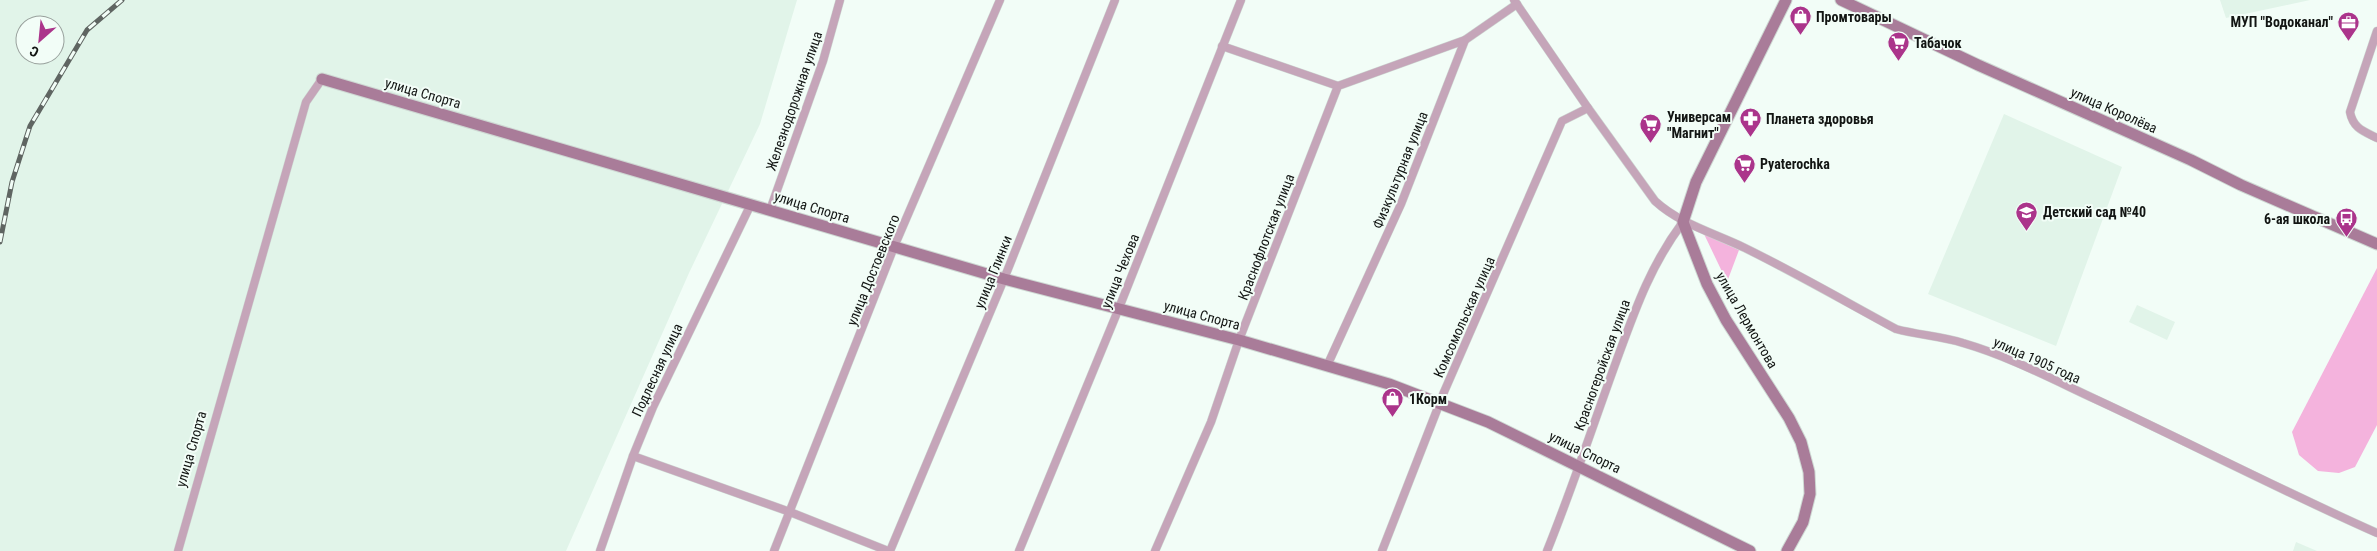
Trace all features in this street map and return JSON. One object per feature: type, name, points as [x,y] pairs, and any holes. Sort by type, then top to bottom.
[{"type":"street","name":"Железнодорожная улица","points":[[770,210],[823,61],[840,0]]},
{"type":"street","name":"улица Достоевского","points":[[774,551],[894,248],[992,23],[1000,0]]},
{"type":"street","name":"улица Глинки","points":[[889,551],[1004,280],[1114,0]]},
{"type":"street","name":"улица Чехова","points":[[1019,551],[1119,308],[1241,0]]},
{"type":"street","points":[[1222,46],[1338,86],[1465,40],[1516,2],[1588,108],[1655,201],[1668,213],[1683,222],[1696,182],[1786,0]]},
{"type":"street","name":"улица Королёва","points":[[1841,0],[1978,65],[2191,160],[2241,186],[2377,244]]},
{"type":"street","points":[[2377,31],[2350,112],[2352,123],[2360,130],[2377,138]]},
{"type":"street","name":"Физкультурная улица","points":[[1327,366],[1401,204],[1465,40]]},
{"type":"street","name":"улица Спорта","points":[[178,551],[306,102],[322,79],[1004,280],[1239,340],[1327,366],[1440,403],[1488,422],[1750,551]]},
{"type":"street","name":"Краснофлотская улица","points":[[1155,551],[1211,422],[1239,340],[1338,86]]},
{"type":"street","name":"Комсомольская улица","points":[[1382,551],[1440,403],[1562,121],[1588,108]]},
{"type":"street","name":"Подлесная улица","points":[[600,551],[633,456],[656,399],[751,204]]},
{"type":"street","name":"Красногеройская улица","points":[[1547,551],[1580,466],[1598,408],[1642,291],[1658,260],[1683,222]]},
{"type":"street","name":"улица 1905 года","points":[[1683,222],[1746,248],[1896,329],[1920,336],[1962,342],[2019,364],[2209,452],[2309,503],[2377,532]]},
{"type":"street","name":"улица Лермонтова","points":[[1683,222],[1706,284],[1726,320],[1789,418],[1801,442],[1809,472],[1810,494],[1803,522],[1787,551]]},
{"type":"street","points":[[633,456],[790,512],[889,551]]},
{"type":"shaded area","points":[[0,0],[797,0],[760,124],[689,273],[566,551],[0,551]]},
{"type":"shaded area","points":[[2220,0],[2310,0],[2226,18]]},
{"type":"shaded area","name":"Детский сад №40","points":[[2004,114],[2122,167],[2056,346],[1928,294]]},
{"type":"shaded area","points":[[1704,234],[1739,250],[1727,282]]},
{"type":"shaded area","points":[[2377,268],[2377,425],[2355,467],[2339,473],[2318,471],[2299,455],[2292,432]]},
{"type":"shaded area","points":[[2137,305],[2175,322],[2167,340],[2129,322]]},
{"type":"shaded area","points":[[2296,542],[2317,551],[2293,551]]},
{"type":"railway","points":[[0,242],[12,182],[30,126],[87,30],[122,0]]},
{"type":"place","name":"Промтовары","points":[[1800,36]]},
{"type":"place","name":"МУП \"Водоканал\"","points":[[2349,41]]},
{"type":"place","name":"Табачок","points":[[1898,62]]},
{"type":"place","name":"Планета здоровья","points":[[1750,138]]},
{"type":"place","name":"Универсам \"Магнит\"","points":[[1651,144]]},
{"type":"place","name":"Pyaterochka","points":[[1744,183]]},
{"type":"place","name":"Детский сад №40","points":[[2027,231]]},
{"type":"place","name":"6-ая школа","points":[[2346,238]]},
{"type":"place","name":"1Корм","points":[[1393,418]]}]
